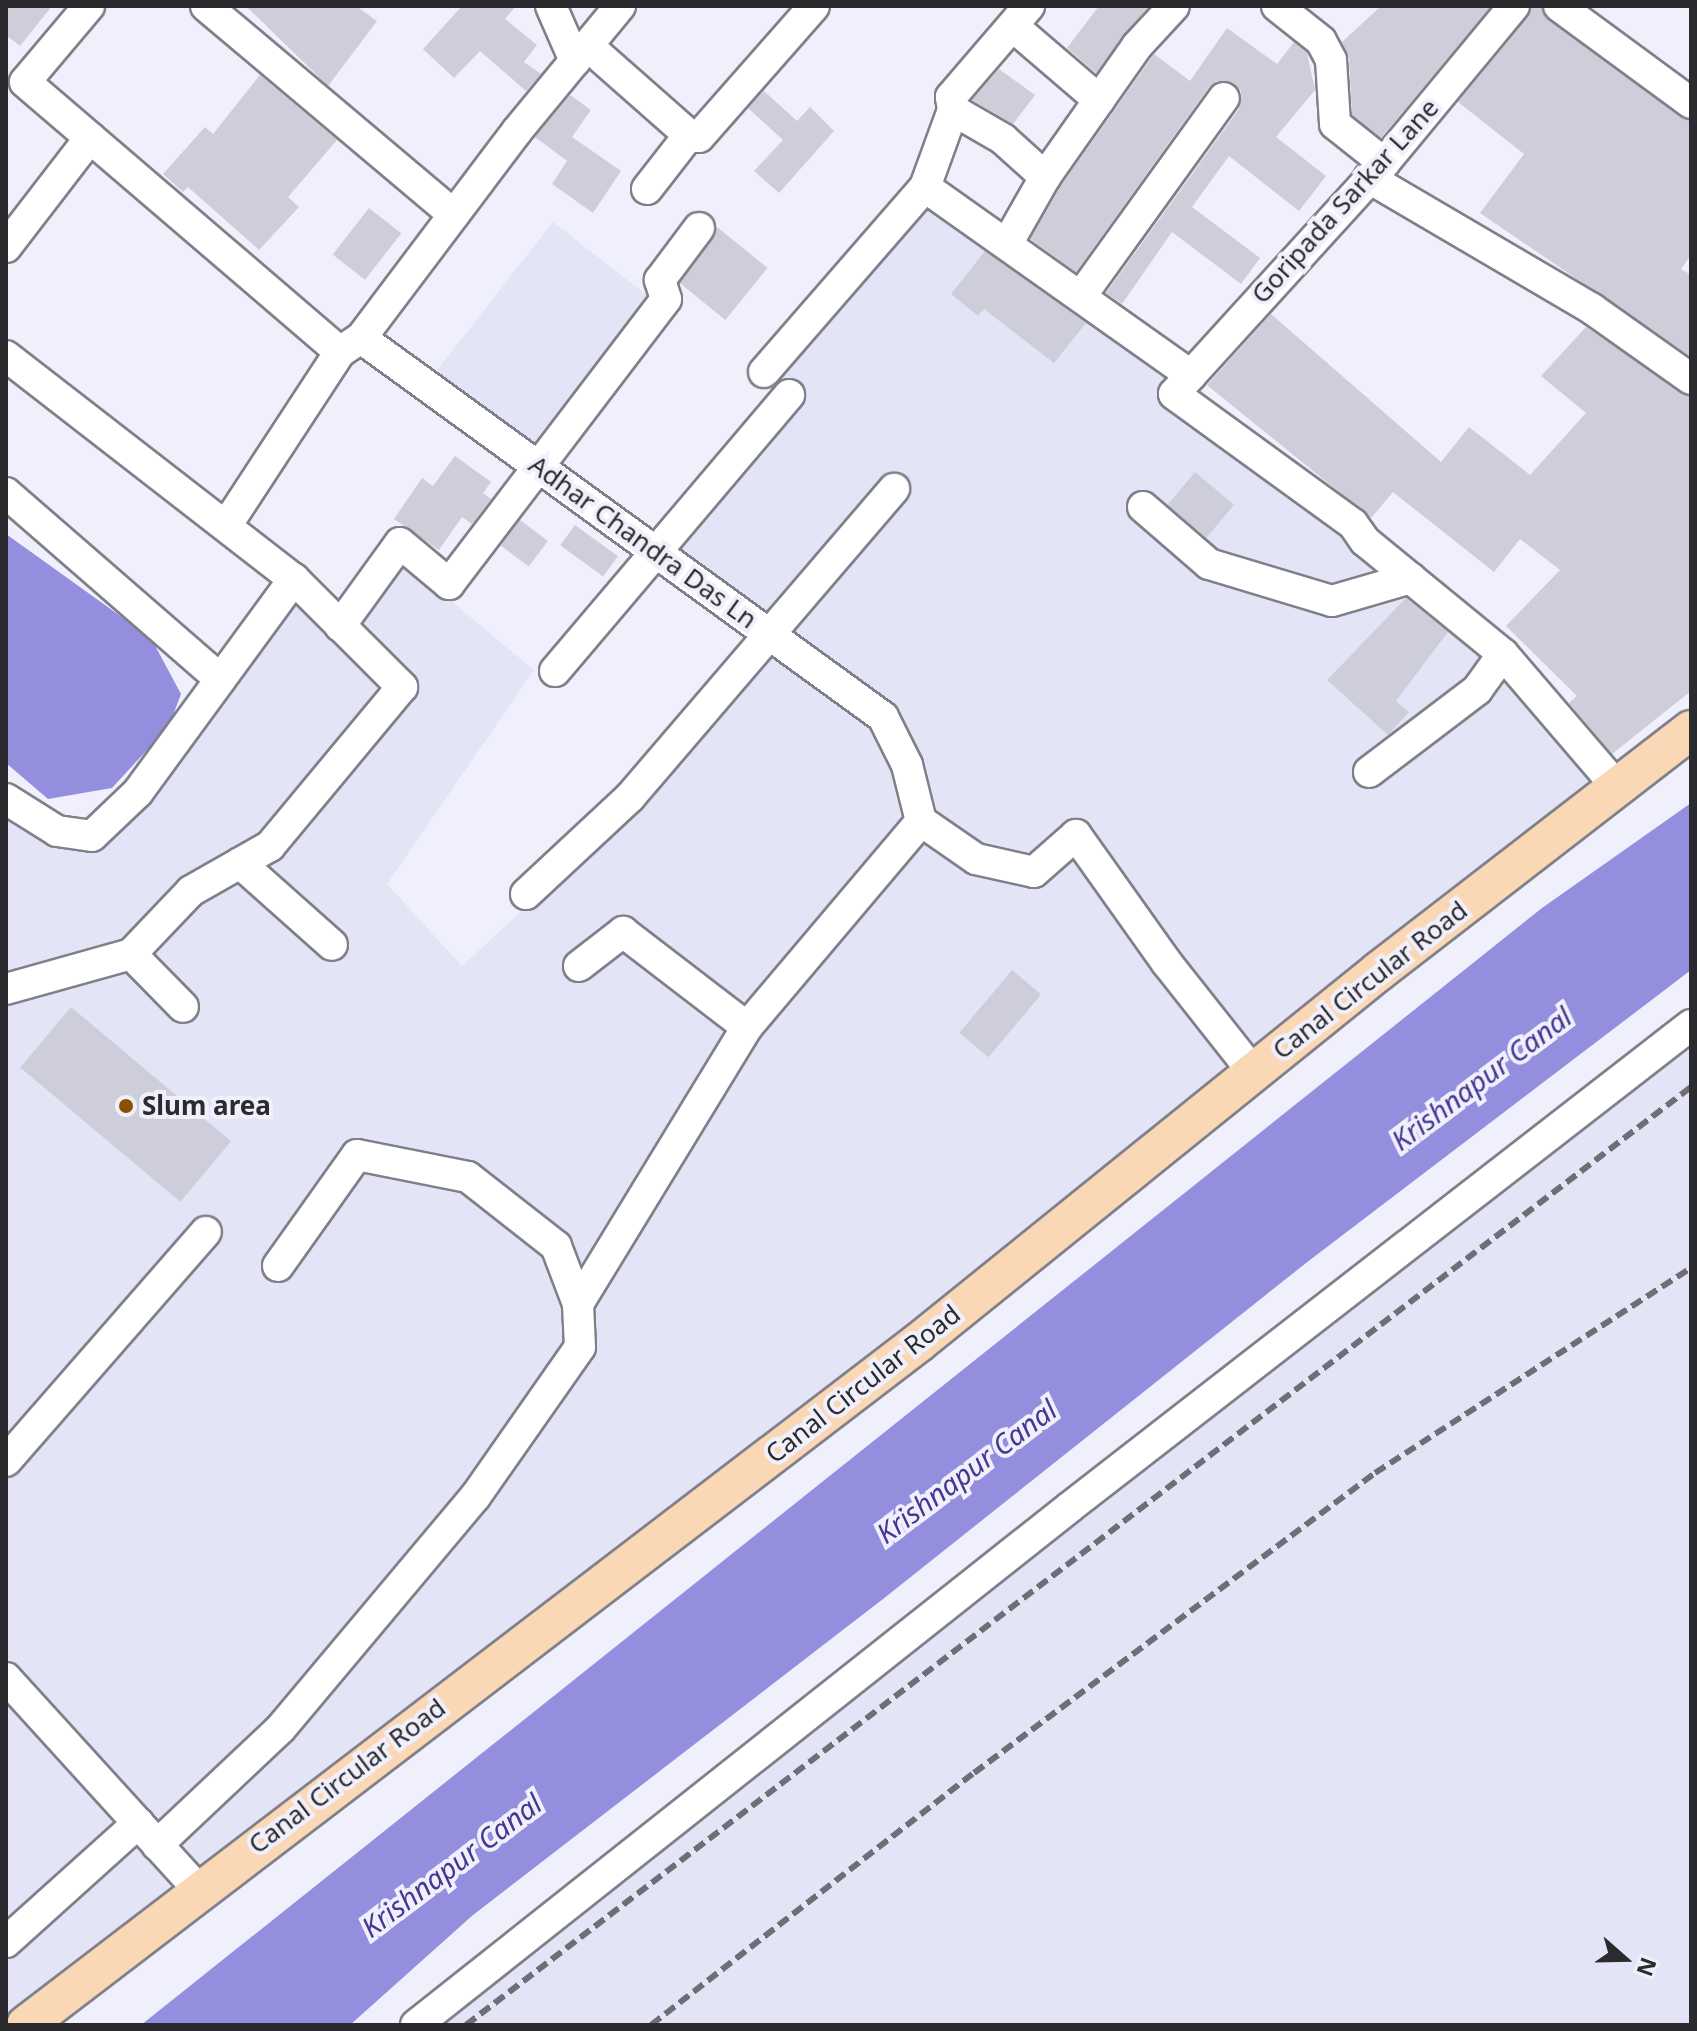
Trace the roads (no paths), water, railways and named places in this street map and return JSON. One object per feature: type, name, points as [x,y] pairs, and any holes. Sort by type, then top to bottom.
[{"type":"main road","name":"Canal Circular Road","points":[[26,2025],[198,1889],[918,1343],[1254,1073],[1691,730]]},
{"type":"street","name":"Adhar Chandra Das Ln","points":[[89,6],[25,82],[90,138],[350,345],[537,464],[883,717],[907,765],[921,821]]},
{"type":"street","points":[[551,6],[581,54],[689,135],[699,137],[814,6]]},
{"type":"street","points":[[226,526],[350,345],[620,6]]},
{"type":"street","points":[[1007,244],[1045,177],[1099,100],[1137,46],[1174,6]]},
{"type":"street","points":[[1277,6],[1321,41],[1331,60],[1335,124],[1376,170],[1592,309],[1691,379]]},
{"type":"street","name":"Goripada Sarkar Lane","points":[[1183,384],[1376,170],[1514,6]]},
{"type":"street","points":[[1559,6],[1691,103]]},
{"type":"street","points":[[218,9],[454,215]]},
{"type":"street","points":[[764,372],[925,187],[953,110],[951,97],[1022,17],[1099,100]]},
{"type":"street","points":[[1081,296],[1224,98]]},
{"type":"street","points":[[953,110],[1003,139],[1045,177]]},
{"type":"street","points":[[647,189],[689,135]]},
{"type":"street","points":[[6,247],[90,138]]},
{"type":"street","points":[[925,187],[1081,296],[1503,654],[1617,787]]},
{"type":"street","points":[[340,626],[400,543],[449,584],[537,464],[666,299],[660,280],[699,228]]},
{"type":"street","points":[[6,356],[294,579],[402,687],[270,846],[191,891],[131,954],[6,989]]},
{"type":"street","points":[[555,671],[789,395]]},
{"type":"street","points":[[526,894],[630,797],[894,489]]},
{"type":"street","points":[[6,493],[220,679]]},
{"type":"street","points":[[1143,507],[1209,564],[1332,601],[1411,578]]},
{"type":"street","points":[[6,799],[57,831],[92,836],[138,792],[294,579]]},
{"type":"street","points":[[1369,772],[1477,690],[1503,654]]},
{"type":"street","points":[[578,1304],[747,1027],[921,821],[976,859],[1034,872],[1076,835],[1167,963],[1254,1073]]},
{"type":"street","points":[[240,863],[332,945]]},
{"type":"street","points":[[579,966],[623,932],[747,1027]]},
{"type":"street","points":[[131,954],[183,1007]]},
{"type":"street","points":[[416,2025],[1070,1507],[1691,1025]]},
{"type":"street","points":[[6,1942],[281,1728],[475,1497],[580,1347],[578,1304],[556,1246],[468,1177],[357,1155],[278,1266]]},
{"type":"street","points":[[6,1461],[206,1232]]},
{"type":"street","points":[[6,1678],[198,1889]]},
{"type":"water","points":[[6,534],[151,638],[181,694],[169,726],[112,788],[48,799],[6,763]]},
{"type":"water","name":"Krishnapur Canal","points":[[1691,803],[1691,970],[1306,1263],[883,1599],[473,1915],[350,2025],[141,2025],[1542,908]]},
{"type":"railway","points":[[466,2025],[1691,1087]]},
{"type":"railway","points":[[651,2025],[974,1773],[1375,1473],[1691,1268]]},
{"type":"place","name":"Slum area","points":[[126,1106]]}]
